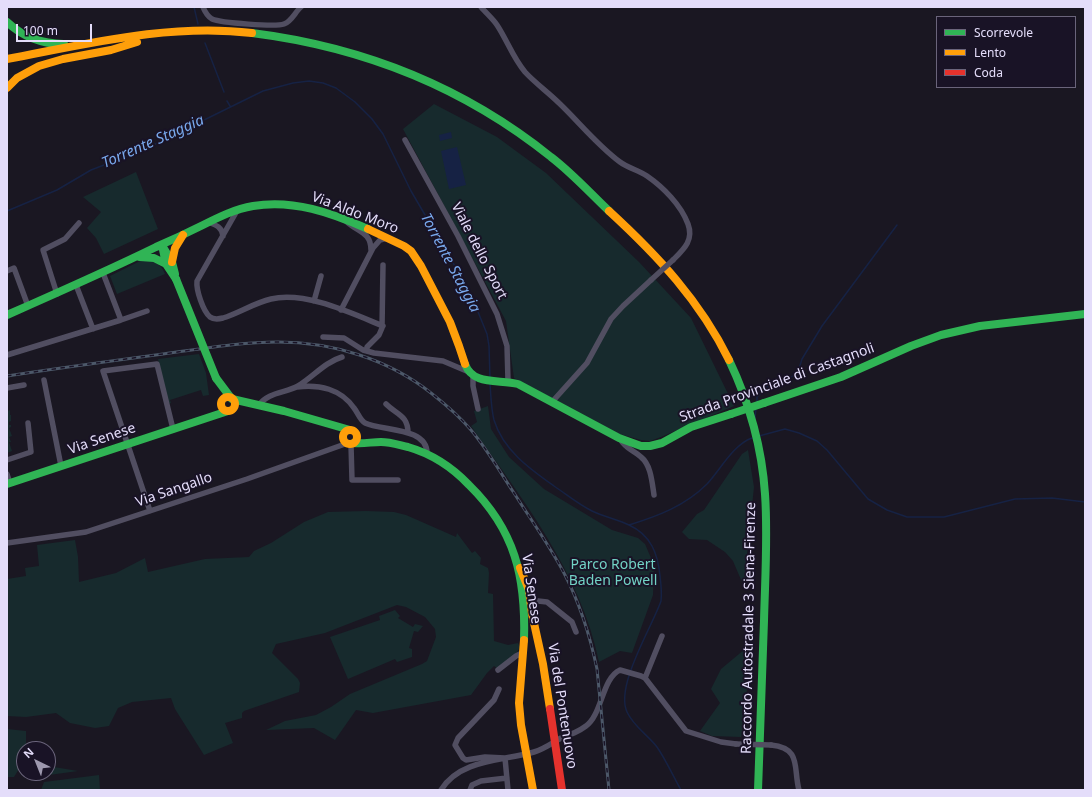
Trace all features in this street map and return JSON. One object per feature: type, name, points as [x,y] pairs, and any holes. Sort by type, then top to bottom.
[{"type":"main road","points":[[7,22],[27,37],[54,44],[66,44],[139,33],[174,32]]},
{"type":"main road","name":"Raccordo Autostradale 3 Siena-Firenze","points":[[7,59],[124,38],[174,32],[244,32],[298,40],[388,64],[440,86],[475,104],[551,157],[588,190],[659,260],[684,288],[704,316],[727,357],[748,418],[766,490],[767,542],[758,790]]},
{"type":"main road","name":"Raccordo Autostradale 3 Siena-Firenze","points":[[7,65],[137,42],[186,38],[235,38],[258,40],[313,50],[385,69],[412,79],[472,109],[548,161],[584,194],[649,259],[679,291],[699,318],[722,359],[748,418]]},
{"type":"main road","points":[[7,88],[24,73],[39,65],[57,60],[112,50],[137,42]]},
{"type":"main road","name":"Via Aldo Moro","points":[[7,315],[57,294],[208,222],[238,210],[268,204],[289,204],[313,208],[344,219],[407,247],[415,256],[453,329],[471,374]]},
{"type":"main road","points":[[169,263],[175,248],[184,234]]},
{"type":"main road","points":[[162,244],[216,378],[223,409],[230,410],[234,405],[216,378]]},
{"type":"main road","points":[[135,258],[154,258],[169,263]]},
{"type":"main road","name":"Strada Provinciale di Castagnoli","points":[[471,374],[482,379],[505,381],[521,385],[619,438],[639,445],[653,445],[668,440],[691,427],[841,377],[911,346],[941,335],[980,326],[1085,314]]},
{"type":"main road","points":[[221,402],[227,398],[231,399]]},
{"type":"main road","name":"Via Senese","points":[[231,399],[259,405],[350,430],[354,432],[352,442],[377,441],[392,443],[427,453],[450,468],[470,486],[485,503],[506,532],[516,562],[524,629],[524,652],[519,703],[521,725],[533,790]]},
{"type":"main road","name":"Via Senese","points":[[203,419],[212,414],[221,402]]},
{"type":"main road","name":"Via Senese","points":[[9,484],[230,410],[259,405]]},
{"type":"main road","name":"Via Senese","points":[[331,424],[343,435]]},
{"type":"main road","points":[[350,430],[346,431],[342,439],[352,442]]},
{"type":"main road","name":"Raccordo Autostradale 3 Siena-Firenze","points":[[752,790],[760,544],[759,491],[756,454]]},
{"type":"main road","name":"Via del Pontenuovo","points":[[516,562],[525,579],[530,593],[530,602],[543,664],[562,790]]},
{"type":"main road","points":[[521,595],[525,590],[530,593]]},
{"type":"street","points":[[203,7],[208,16],[214,20],[245,24],[282,25],[288,22],[301,7]]},
{"type":"street","points":[[481,7],[497,24],[513,55],[525,72],[559,103],[610,154],[622,163],[646,175],[656,183],[675,202],[688,224],[690,237],[689,242],[684,249],[611,319],[587,363],[552,402]]},
{"type":"street","name":"Viale dello Sport","points":[[405,140],[458,236],[497,314],[506,342],[505,381]]},
{"type":"street","points":[[238,210],[200,274],[197,284],[198,292],[204,306],[212,318],[223,318],[262,302],[279,298],[298,298],[314,301],[383,326]]},
{"type":"street","points":[[344,219],[351,226],[367,236],[371,245],[371,250]]},
{"type":"street","points":[[208,222],[220,228],[223,236]]},
{"type":"street","points":[[57,294],[43,250],[65,239],[79,223]]},
{"type":"street","points":[[341,310],[371,250],[378,242],[387,238]]},
{"type":"street","points":[[367,350],[367,347],[379,335],[383,326],[383,265]]},
{"type":"street","points":[[7,271],[14,268],[28,306]]},
{"type":"street","points":[[103,273],[121,320]]},
{"type":"street","points":[[314,301],[320,276]]},
{"type":"street","points":[[76,285],[93,329]]},
{"type":"street","points":[[7,354],[93,329],[146,311]]},
{"type":"street","points":[[323,337],[344,338],[363,350],[376,353],[443,361],[471,374],[478,409]]},
{"type":"street","points":[[297,387],[326,365],[342,357]]},
{"type":"street","points":[[150,511],[103,371],[157,364],[173,429]]},
{"type":"street","points":[[44,380],[62,466]]},
{"type":"street","points":[[7,388],[24,385]]},
{"type":"street","points":[[259,405],[262,401],[269,397],[297,387],[312,386],[333,390],[348,400],[364,422],[416,436],[423,442],[427,449],[427,453]]},
{"type":"street","points":[[386,404],[405,420],[408,433]]},
{"type":"street","points":[[7,460],[31,452],[28,423]]},
{"type":"street","points":[[619,438],[625,447],[640,456],[646,462],[654,495]]},
{"type":"street","points":[[352,442],[352,480],[398,480]]},
{"type":"street","name":"Via Sangallo","points":[[7,543],[84,533],[352,442]]},
{"type":"street","name":"Via Senese","points":[[7,474],[9,484]]},
{"type":"street","name":"Via del Pontenuovo","points":[[530,602],[546,602],[572,622],[576,632]]},
{"type":"street","points":[[643,677],[662,636]]},
{"type":"street","points":[[498,670],[516,656],[524,652]]},
{"type":"street","points":[[440,790],[451,778],[472,766],[540,750],[583,728],[590,723],[595,716],[616,671],[621,670],[643,677],[688,732],[721,742],[771,745],[783,748],[792,754],[796,764],[799,790]]},
{"type":"street","points":[[499,690],[494,700],[457,739],[455,745],[463,758],[466,760],[485,756],[505,758]]},
{"type":"street","points":[[505,758],[508,790]]},
{"type":"street","points":[[470,790],[472,785],[476,782],[507,778]]},
{"type":"green space","points":[[434,104],[497,137],[546,173],[639,262],[691,318],[734,406],[661,437],[650,441],[641,440],[619,434],[514,378],[506,321],[403,129]]},
{"type":"green space","points":[[136,172],[158,229],[104,254],[96,238],[87,228],[101,212],[83,197]]},
{"type":"green space","points":[[142,260],[156,263],[161,267],[165,274],[117,294],[110,276]]},
{"type":"green space","points":[[199,354],[206,373],[209,395],[203,396],[201,390],[170,400],[171,403],[168,404],[158,359]]},
{"type":"green space","name":"Parco Robert Baden Powell","points":[[488,406],[491,429],[509,457],[544,489],[612,530],[638,538],[645,544],[654,565],[653,595],[632,653],[620,651],[599,662],[590,629],[579,598],[564,567],[529,509],[471,426],[477,422],[474,411]]},
{"type":"green space","points":[[10,410],[11,421],[9,422],[9,425],[11,425],[11,427],[9,428],[12,436],[9,437],[11,442],[9,442],[12,451],[7,453],[7,411]]},
{"type":"green space","points":[[748,450],[754,487],[746,564],[746,585],[742,582],[733,561],[725,552],[707,540],[689,539],[682,532],[697,514],[704,510],[742,454]]},
{"type":"green space","points":[[328,512],[394,512],[406,515],[456,537],[457,533],[472,553],[475,551],[481,558],[480,564],[488,568],[488,593],[493,594],[494,641],[508,645],[518,643],[520,647],[515,656],[498,669],[494,666],[471,695],[373,713],[356,710],[335,740],[314,728],[266,730],[285,721],[316,715],[350,694],[427,661],[436,637],[435,629],[425,617],[406,607],[397,605],[325,633],[276,644],[272,653],[298,679],[300,683],[299,692],[244,711],[242,713],[242,718],[225,723],[233,743],[204,755],[175,709],[171,698],[132,702],[118,708],[109,726],[95,728],[70,723],[56,713],[26,717],[7,716],[7,579],[26,576],[25,568],[39,566],[37,545],[75,540],[78,557],[79,582],[116,573],[145,558],[148,572],[205,559],[249,557],[254,551],[271,543],[304,522]]},
{"type":"green space","points":[[395,610],[400,616],[398,618],[413,627],[415,624],[423,626],[418,632],[414,631],[409,648],[412,649],[412,657],[397,662],[395,659],[348,679],[330,637],[380,620],[379,616]]},
{"type":"green space","points":[[745,649],[748,650],[746,721],[741,737],[712,736],[700,731],[720,703],[711,689],[721,669]]},
{"type":"green space","points":[[7,729],[26,731],[26,741],[16,741],[16,774],[14,777],[7,777]]},
{"type":"green space","points":[[56,767],[78,771],[56,774]]},
{"type":"green space","points":[[99,775],[100,790],[41,790],[44,782]]},
{"type":"water","points":[[451,132],[452,138],[440,141],[439,135]]},
{"type":"water","points":[[457,147],[466,185],[449,189],[441,151]]},
{"type":"waterway","points":[[194,7],[198,24]]},
{"type":"waterway","points":[[205,43],[224,92]]},
{"type":"waterway","name":"Torrente Staggia","points":[[7,211],[57,190],[91,170],[143,150],[263,91],[293,83],[309,81],[323,83],[336,88],[355,102],[372,119],[383,134],[411,191],[466,285],[476,307],[487,334],[490,378]]},
{"type":"waterway","points":[[227,101],[230,106]]},
{"type":"waterway","points":[[757,402],[757,397],[769,385],[786,381],[798,372],[802,359],[822,326],[897,225]]},
{"type":"waterway","name":"Torrente Staggia","points":[[490,384],[494,420],[498,431],[518,458],[536,473],[582,505],[597,513],[637,529],[652,546],[659,568],[661,601],[630,672],[626,687],[625,701],[627,712],[630,717],[637,727],[657,747],[681,790]]},
{"type":"waterway","points":[[755,418],[756,408]]},
{"type":"waterway","points":[[759,436],[785,429],[817,441],[827,450],[868,499],[887,510],[907,517],[944,517],[1015,499],[1052,498],[1085,502]]},
{"type":"waterway","points":[[629,525],[661,514],[699,492],[733,452],[745,441],[752,438]]},
{"type":"railway","points":[[7,376],[220,346],[278,342],[319,345],[339,349],[378,362],[414,381],[452,411],[477,437],[547,543],[570,586],[584,620],[597,669],[609,790]]},
{"type":"traffic: fast","points":[[7,22],[26,36],[33,39],[48,43],[64,44]]},
{"type":"traffic: fast","points":[[252,33],[293,39],[333,48],[410,74],[447,91],[483,110],[518,132],[551,157],[581,183],[609,211]]},
{"type":"traffic: fast","points":[[7,315],[101,273],[221,216],[246,207],[268,204],[297,206],[326,213],[368,229]]},
{"type":"traffic: fast","points":[[162,245],[166,264],[176,279]]},
{"type":"traffic: fast","points":[[163,247],[172,262],[175,274]]},
{"type":"traffic: fast","points":[[140,257],[154,258],[166,264]]},
{"type":"traffic: fast","points":[[176,279],[216,378]]},
{"type":"traffic: fast","points":[[764,403],[841,377],[911,346],[941,335],[980,326],[1085,314]]},
{"type":"traffic: fast","points":[[729,360],[743,392],[758,442],[765,494],[766,558],[758,790]]},
{"type":"traffic: fast","points":[[465,364],[469,371],[480,379],[518,384],[619,438],[641,446],[650,446],[662,443],[691,427],[731,414]]},
{"type":"traffic: fast","points":[[216,378],[231,398]]},
{"type":"traffic: fast","points":[[232,399],[284,411],[350,430]]},
{"type":"traffic: fast","points":[[731,414],[764,403]]},
{"type":"traffic: fast","points":[[7,484],[228,411]]},
{"type":"traffic: fast","points":[[354,443],[388,442],[425,453],[456,472],[485,502],[507,537],[520,575],[523,596],[524,640]]},
{"type":"traffic: slow","points":[[7,59],[98,42],[160,33],[190,31],[252,33]]},
{"type":"traffic: slow","points":[[7,88],[17,78],[39,66],[63,59],[111,50],[137,42]]},
{"type":"traffic: slow","points":[[609,211],[661,262],[676,280],[705,318],[729,360]]},
{"type":"traffic: slow","points":[[368,229],[404,246],[411,251],[421,266],[450,322],[465,364]]},
{"type":"traffic: slow","points":[[172,262],[175,248],[183,235]]},
{"type":"traffic: slow","points":[[228,397],[233,399],[235,404],[233,409],[228,411],[223,409],[221,404],[223,399],[228,397]]},
{"type":"traffic: slow","points":[[347,430],[353,430],[357,434],[357,437],[357,440],[353,444],[347,444],[343,440],[343,434],[347,430]]},
{"type":"traffic: slow","points":[[520,568],[529,590],[532,614],[543,664],[550,709]]},
{"type":"traffic: slow","points":[[524,640],[519,703],[521,725],[533,790]]},
{"type":"traffic: jam","points":[[550,709],[562,790]]}]
